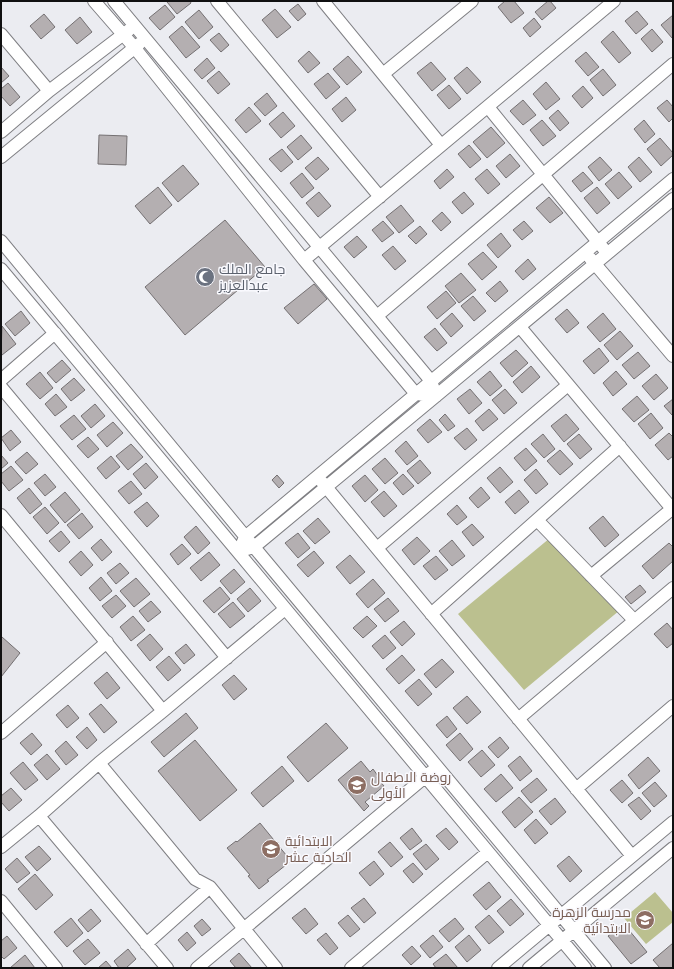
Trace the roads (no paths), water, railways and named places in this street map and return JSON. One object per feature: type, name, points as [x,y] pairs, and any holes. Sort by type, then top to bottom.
[{"type":"street","points":[[94,1],[134,48],[304,260],[416,394],[436,396]]},
{"type":"street","points":[[114,1],[431,381],[436,396]]},
{"type":"street","points":[[217,1],[380,197]]},
{"type":"street","points":[[323,1],[441,145]]},
{"type":"street","points":[[304,260],[614,1]]},
{"type":"street","points":[[383,74],[468,2]]},
{"type":"street","points":[[1,132],[49,92],[135,25]]},
{"type":"street","points":[[1,34],[49,92]]},
{"type":"street","points":[[1,157],[146,38]]},
{"type":"street","points":[[377,316],[673,64]]},
{"type":"street","points":[[488,107],[608,253]]},
{"type":"street","points":[[238,552],[245,537],[673,179]]},
{"type":"street","points":[[238,552],[254,547],[673,199]]},
{"type":"street","points":[[1,241],[245,537],[605,968]]},
{"type":"street","points":[[586,252],[673,356]]},
{"type":"street","points":[[1,269],[585,968]]},
{"type":"street","points":[[520,327],[673,509],[592,576]]},
{"type":"street","points":[[1,380],[55,333]]},
{"type":"street","points":[[377,548],[568,385]]},
{"type":"street","points":[[1,387],[227,658]]},
{"type":"street","points":[[431,614],[620,446]]},
{"type":"street","points":[[317,477],[632,856]]},
{"type":"street","points":[[1,515],[163,711]]},
{"type":"street","points":[[537,520],[634,620]]},
{"type":"street","points":[[518,718],[673,588]]},
{"type":"street","points":[[1,847],[99,763],[285,609]]},
{"type":"street","points":[[1,733],[106,642]]},
{"type":"street","points":[[576,789],[673,706]]},
{"type":"street","points":[[99,763],[195,879],[210,887],[276,968]]},
{"type":"street","points":[[197,968],[437,766]]},
{"type":"street","points":[[39,816],[167,968]]},
{"type":"street","points":[[498,968],[673,822]]},
{"type":"street","points":[[530,968],[673,848]]},
{"type":"street","points":[[350,968],[488,852]]},
{"type":"street","points":[[146,944],[210,887]]},
{"type":"street","points":[[1,901],[56,968]]},
{"type":"place","name":"جامع الملك عبدالعزيز","points":[[205,277]]},
{"type":"place","name":"روضة الاطفال الأولى","points":[[357,785]]},
{"type":"place","name":"الابتدائية الحادية عشر","points":[[271,849]]},
{"type":"place","name":"مدرسة الزهرة الابتدائية","points":[[645,920]]}]
